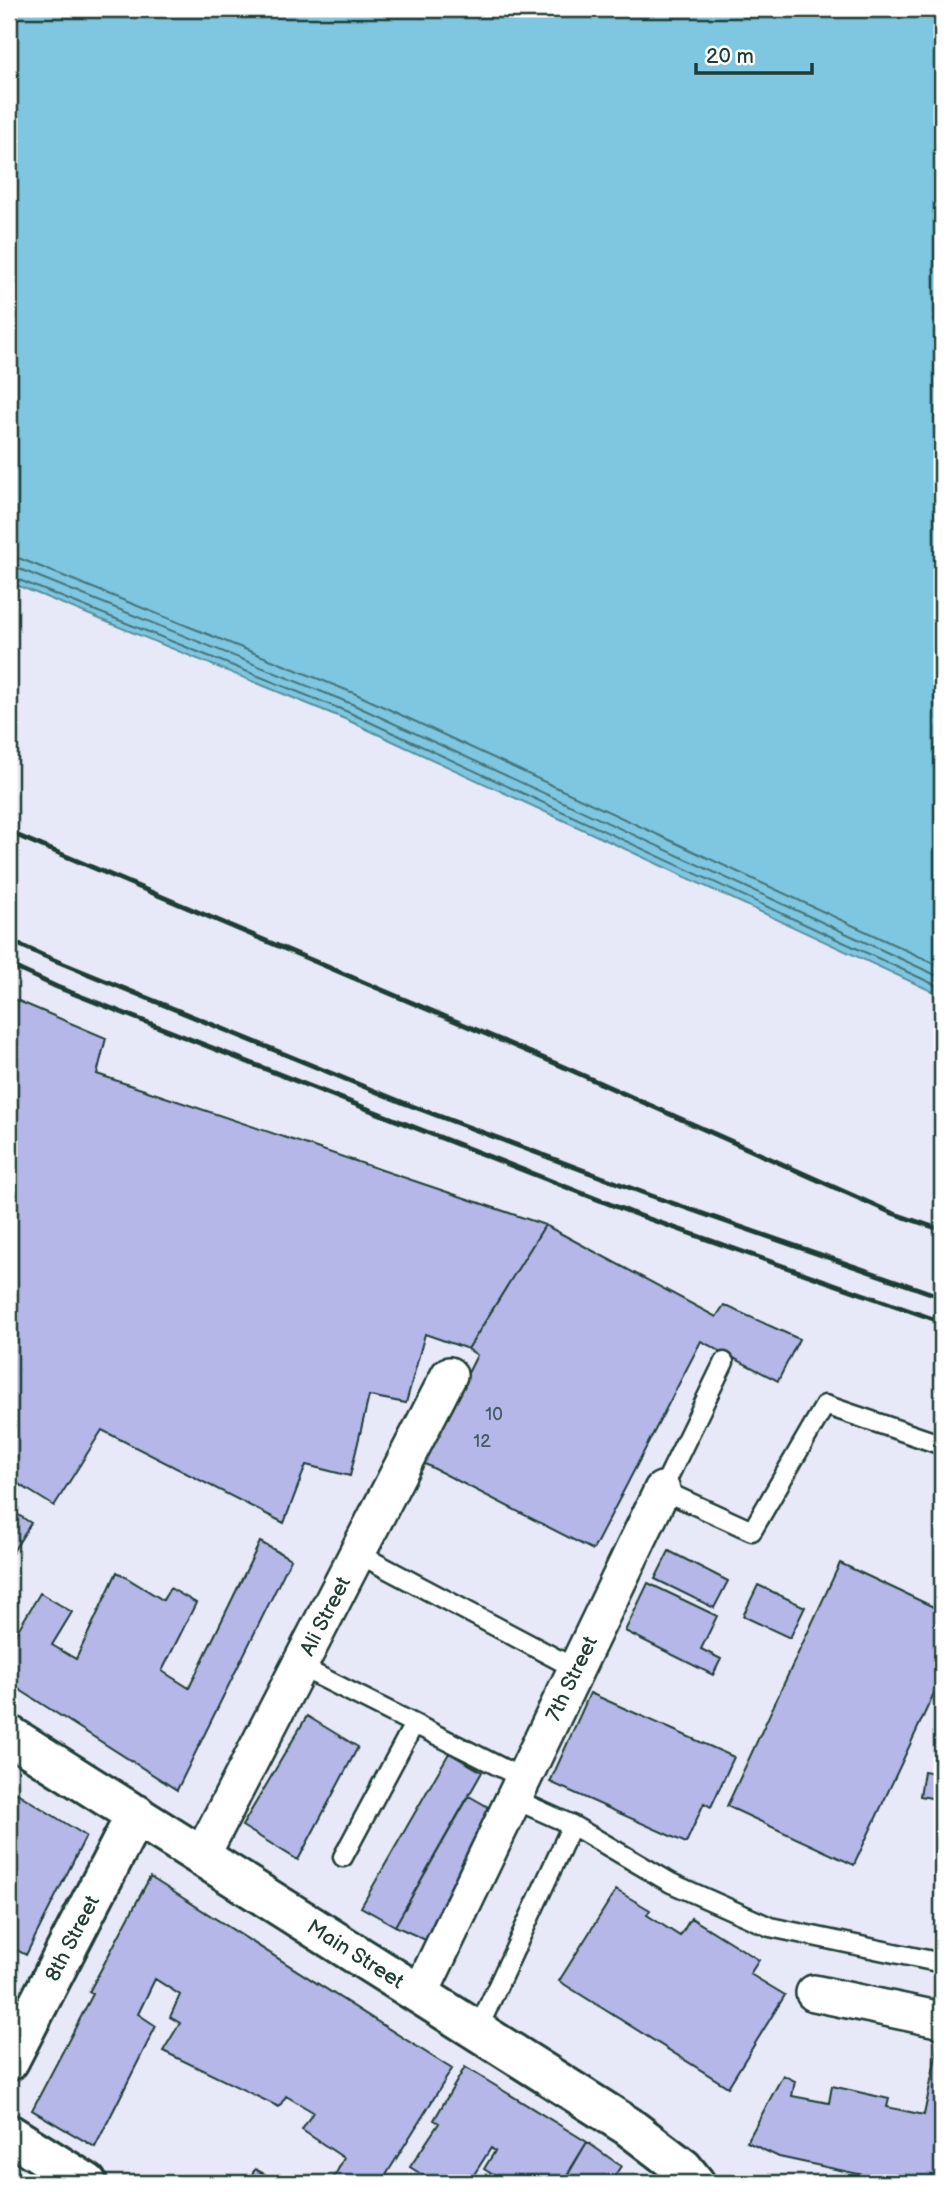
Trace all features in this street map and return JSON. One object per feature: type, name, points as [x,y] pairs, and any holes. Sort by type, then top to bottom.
[{"type":"main road","name":"Main Street","points":[[9,1735],[637,2132],[683,2168],[695,2183]]},
{"type":"main road","name":"8th Street","points":[[9,2061],[136,1814]]},
{"type":"main road","points":[[9,2134],[87,2183]]},
{"type":"street","name":"Ali Street","points":[[201,1857],[449,1375]]},
{"type":"street","name":"7th Street","points":[[420,1994],[662,1490]]},
{"type":"street","points":[[814,1993],[942,2020]]},
{"type":"lane","name":"7th Street","points":[[662,1490],[724,1362]]},
{"type":"lane","points":[[662,1490],[752,1531],[825,1405],[942,1445]]},
{"type":"lane","points":[[357,1553],[576,1670]]},
{"type":"lane","points":[[299,1666],[414,1724],[572,1825],[671,1883],[770,1927],[942,1963]]},
{"type":"lane","points":[[343,1857],[414,1724]]},
{"type":"lane","points":[[477,2031],[572,1825]]},
{"type":"water","points":[[9,9],[942,9],[942,996],[345,719],[9,582]]},
{"type":"building","points":[[9,997],[106,1038],[97,1074],[545,1225],[468,1349],[425,1334],[406,1403],[369,1396],[350,1476],[306,1465],[284,1523],[102,1430],[54,1506],[9,1478]]},
{"type":"building","points":[[545,1225],[716,1317],[724,1305],[799,1339],[778,1381],[701,1341],[593,1550],[423,1463],[477,1355],[468,1349]]},
{"type":"building","points":[[9,1509],[31,1523],[9,1558]]},
{"type":"building","points":[[260,1542],[291,1559],[177,1790],[9,1683],[9,1645],[40,1593],[72,1612],[52,1645],[76,1659],[117,1572],[163,1600],[170,1588],[196,1603],[162,1671],[189,1688]]},
{"type":"building","points":[[669,1551],[728,1581],[714,1608],[655,1579]]},
{"type":"building","points":[[840,1563],[942,1611],[942,1676],[854,1865],[727,1806]]},
{"type":"building","points":[[648,1583],[717,1616],[701,1649],[721,1659],[713,1675],[625,1631]]},
{"type":"building","points":[[758,1585],[805,1607],[790,1638],[743,1616]]},
{"type":"building","points":[[590,1693],[734,1757],[711,1807],[704,1803],[686,1843],[550,1782]]},
{"type":"building","points":[[307,1716],[358,1747],[298,1860],[242,1826]]},
{"type":"building","points":[[449,1753],[482,1772],[395,1926],[361,1907]]},
{"type":"building","points":[[924,1771],[942,1774],[942,1800],[920,1796]]},
{"type":"building","points":[[9,1788],[86,1836],[26,1955],[9,1946]]},
{"type":"building","points":[[469,1796],[495,1811],[432,1943],[395,1926]]},
{"type":"building","points":[[939,1846],[942,1846],[942,1866],[936,1865]]},
{"type":"building","points":[[150,1877],[452,2069],[381,2183],[331,2183],[344,2158],[302,2130],[313,2112],[286,2096],[279,2107],[163,2051],[180,2023],[170,2017],[180,1995],[155,1979],[138,2014],[156,2026],[95,2147],[32,2110],[93,1994],[89,1992]]},
{"type":"building","points":[[616,1890],[650,1910],[647,1915],[680,1936],[691,1918],[759,1960],[750,1974],[785,1995],[728,2087],[559,1981]]},
{"type":"building","points":[[940,2036],[942,2183],[900,2183],[779,2157],[747,2142],[783,2075],[795,2081],[792,2096],[829,2103],[832,2086],[889,2099],[887,2107],[924,2115]]},
{"type":"building","points":[[465,2067],[587,2142],[562,2183],[490,2183],[495,2176],[484,2169],[495,2151],[491,2148],[473,2176],[470,2174],[464,2183],[435,2183],[410,2167],[439,2123],[434,2120]]},
{"type":"building","points":[[587,2142],[621,2166],[610,2183],[563,2183]]},
{"type":"building","points":[[255,2169],[281,2183],[247,2183]]},
{"type":"railway","points":[[9,832],[564,1067],[892,1213],[942,1230]]},
{"type":"railway","points":[[9,940],[404,1103],[652,1196],[942,1297]]},
{"type":"railway","points":[[9,965],[57,987],[635,1214],[942,1322]]}]
